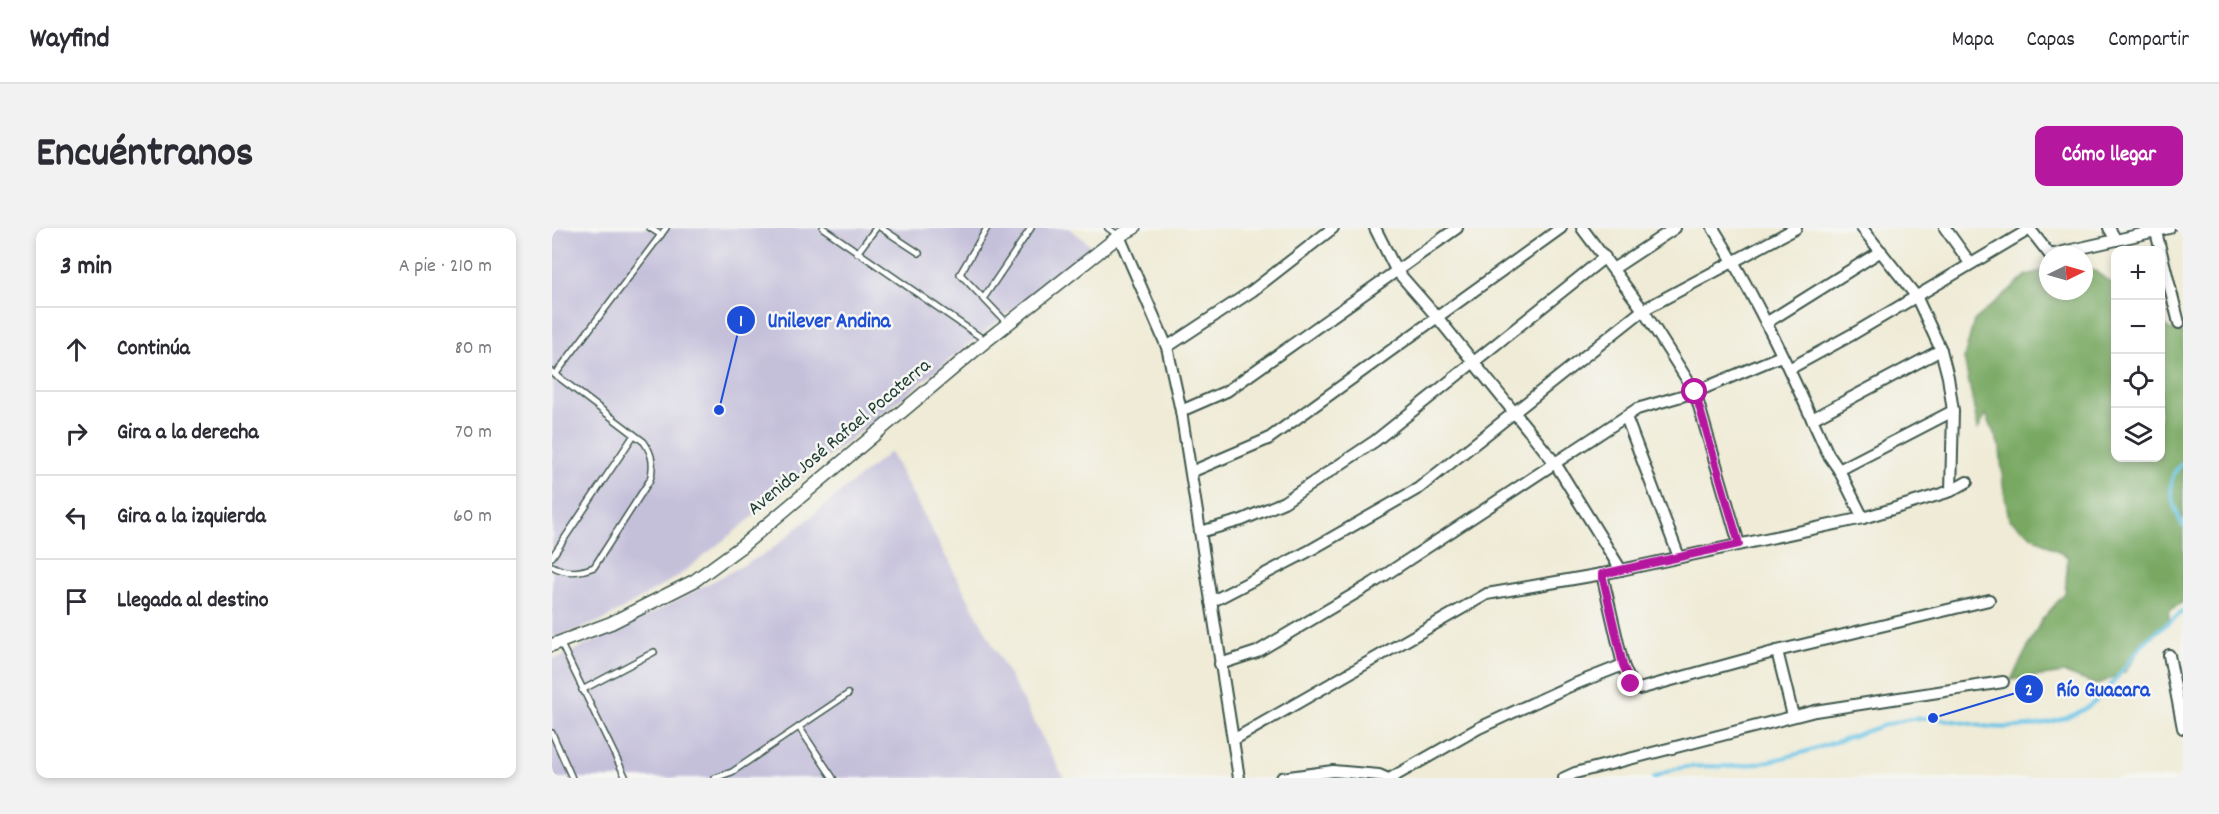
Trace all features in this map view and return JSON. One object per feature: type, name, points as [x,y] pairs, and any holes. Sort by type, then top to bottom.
[{"type":"street","name":"Avenida José Rafael Pocaterra","points":[[556,644],[611,623],[694,581],[742,546],[986,341],[1119,236],[1134,228]]},
{"type":"street","points":[[1167,347],[1252,291],[1333,228]]},
{"type":"street","points":[[1375,228],[1396,270],[1555,463],[1621,570]]},
{"type":"street","points":[[1181,411],[1227,391],[1457,228]]},
{"type":"street","points":[[1191,472],[1268,439],[1561,228]]},
{"type":"street","points":[[1582,228],[1643,310],[1695,392],[1739,544]]},
{"type":"street","points":[[1613,269],[1675,228]]},
{"type":"street","points":[[1713,228],[1766,323],[1828,454],[1839,470],[1863,518]]},
{"type":"street","points":[[1211,603],[1307,552],[1419,488],[1643,310],[1796,228]]},
{"type":"street","points":[[1862,228],[1916,296],[1941,350],[1953,411],[1951,491]]},
{"type":"street","points":[[1945,228],[1970,263]]},
{"type":"street","points":[[1789,369],[2030,228],[2050,255],[2169,228]]},
{"type":"street","points":[[2109,228],[2116,240]]},
{"type":"street","points":[[2156,232],[2179,323]]},
{"type":"street","points":[[1119,236],[1167,347],[1181,411],[1239,778]]},
{"type":"street","points":[[1766,323],[1881,251]]},
{"type":"street","points":[[1200,532],[1242,520],[1284,502],[1376,441],[1605,257]]},
{"type":"street","points":[[1812,419],[1941,350]]},
{"type":"street","points":[[1220,664],[1257,652],[1374,584],[1637,409],[1695,392],[1781,356]]},
{"type":"street","points":[[1839,470],[1953,411]]},
{"type":"street","points":[[1626,417],[1679,557]]},
{"type":"street","points":[[1233,740],[1487,594],[1602,574],[1863,518],[1951,491],[1967,482]]},
{"type":"street","points":[[1602,574],[1623,665],[1631,684],[1639,689],[1777,651],[1989,600]]},
{"type":"street","points":[[1777,651],[1793,716]]},
{"type":"street","points":[[2169,655],[2183,728]]},
{"type":"street","points":[[1391,778],[1479,728],[1570,686],[1623,665]]},
{"type":"street","points":[[1564,778],[1575,773],[1815,711],[2003,682]]},
{"type":"street","points":[[1282,778],[1333,771],[1379,775],[1386,778]]},
{"type":"lane","points":[[650,228],[660,236]]},
{"type":"lane","points":[[552,566],[559,570],[572,572],[594,567],[650,480],[653,470],[649,450],[634,435],[554,374],[666,228]]},
{"type":"lane","points":[[823,228],[986,341]]},
{"type":"lane","points":[[857,253],[876,228]]},
{"type":"lane","points":[[881,228],[919,253]]},
{"type":"lane","points":[[987,228],[960,271],[963,279],[1008,324]]},
{"type":"lane","points":[[983,299],[1031,228]]},
{"type":"lane","points":[[1108,228],[1119,236]]},
{"type":"lane","points":[[552,557],[634,435]]},
{"type":"lane","points":[[556,644],[626,778]]},
{"type":"lane","points":[[582,690],[654,652]]},
{"type":"lane","points":[[715,778],[732,772],[848,694]]},
{"type":"lane","points":[[799,727],[833,778]]},
{"type":"lane","points":[[552,734],[572,778]]},
{"type":"shaded area","points":[[552,228],[1069,228],[1092,246],[680,575],[604,620],[552,639]]},
{"type":"shaded area","points":[[890,452],[1064,778],[552,778],[552,659],[561,657],[649,615],[768,552]]},
{"type":"green space","points":[[2093,271],[2111,283],[2111,462],[2165,462],[2165,326],[2173,331],[2183,333],[2183,602],[2169,611],[2169,623],[2142,645],[2125,672],[2097,685],[2065,673],[2011,680],[2041,621],[2065,593],[2068,557],[2009,519],[2000,448],[1986,414],[1978,429],[1964,358],[1974,321],[2027,275],[2039,272],[2039,300],[2093,300]]},
{"type":"waterway","points":[[2183,463],[2177,469],[2171,485],[2173,501],[2183,526]]},
{"type":"waterway","points":[[1654,778],[1666,772],[1688,767],[1735,766],[1774,760],[1905,720],[1940,719],[1982,726],[2023,727],[2065,718],[2086,708],[2104,693],[2146,641],[2183,611]]},
{"type":"place","name":"Unilever Andina","points":[[719,410]]},
{"type":"place","name":"Río Guacara","points":[[1933,718]]},
{"type":"route","points":[[1631,684],[1623,665],[1602,574],[1739,544],[1695,392]]}]
